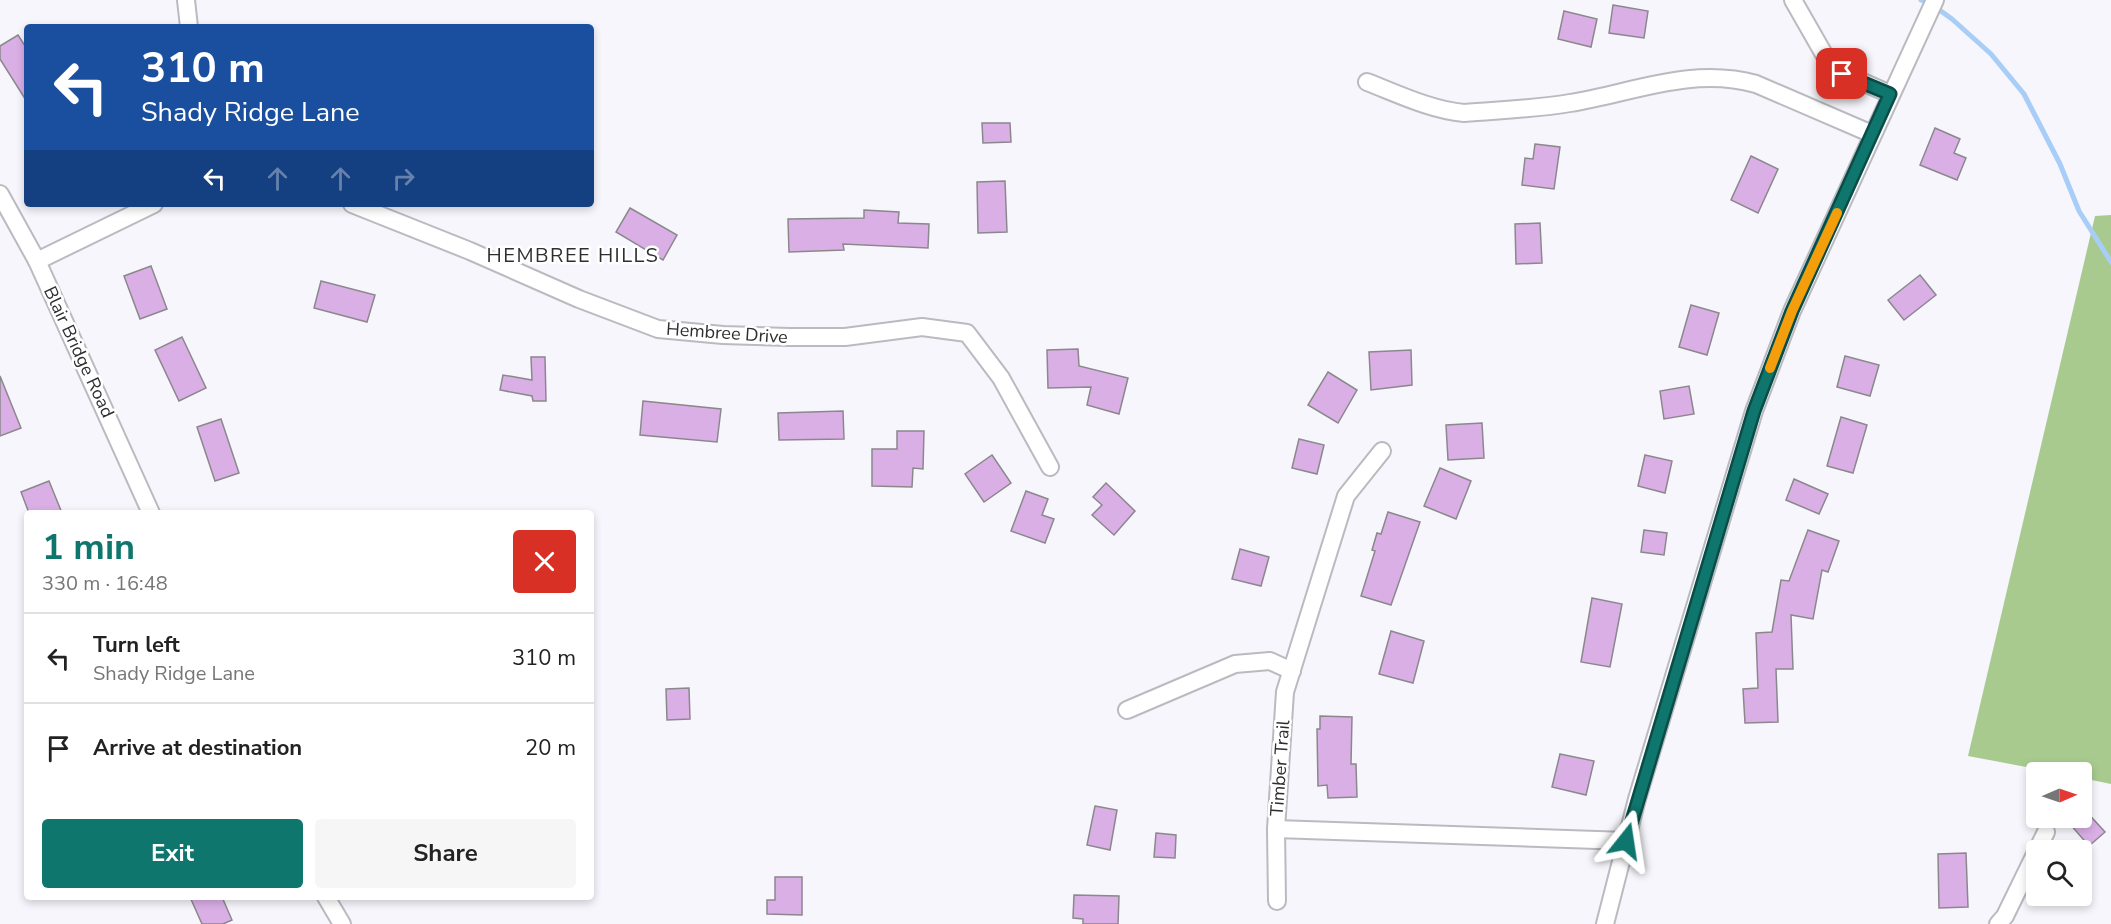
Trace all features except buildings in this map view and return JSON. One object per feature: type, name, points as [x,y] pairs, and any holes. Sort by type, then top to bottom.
[{"type":"street","points":[[186,0],[189,24]]},
{"type":"street","points":[[1793,0],[1825,56],[1842,74],[1890,94]]},
{"type":"street","points":[[1605,924],[1626,841],[1754,411],[1792,311],[1935,0]]},
{"type":"street","points":[[1367,82],[1433,107],[1449,112],[1464,113],[1570,104],[1651,84],[1713,77],[1736,78],[1756,84],[1872,134]]},
{"type":"street","name":"Blair Bridge Road","points":[[0,194],[37,261],[96,387],[150,510]]},
{"type":"street","points":[[37,261],[148,207]]},
{"type":"street","name":"Hembree Drive","points":[[360,207],[470,251],[579,299],[658,328],[723,335],[790,337],[845,337],[921,327],[967,333],[1001,378],[1050,467]]},
{"type":"street","name":"Timber Trail","points":[[1382,451],[1346,496],[1285,692],[1276,829],[1626,841]]},
{"type":"street","points":[[1127,710],[1235,664],[1270,661],[1292,671]]},
{"type":"street","points":[[1276,829],[1277,901]]},
{"type":"street","points":[[1998,924],[2005,916],[2046,832]]},
{"type":"street","points":[[328,900],[342,924]]},
{"type":"green space","points":[[2111,215],[2111,784],[2092,780],[2092,762],[2026,762],[2026,767],[1968,756],[2095,216]]},
{"type":"waterway","points":[[1921,0],[1931,4],[1952,19],[1991,54],[2024,94],[2060,164],[2079,211],[2111,262]]},
{"type":"slow traffic","points":[[1770,368],[1792,311],[1837,213]]},
{"type":"district","name":"HEMBREE HILLS","points":[[573,255]]},
{"type":"route","points":[[1626,841],[1754,411],[1792,311],[1890,94],[1842,74]]}]
